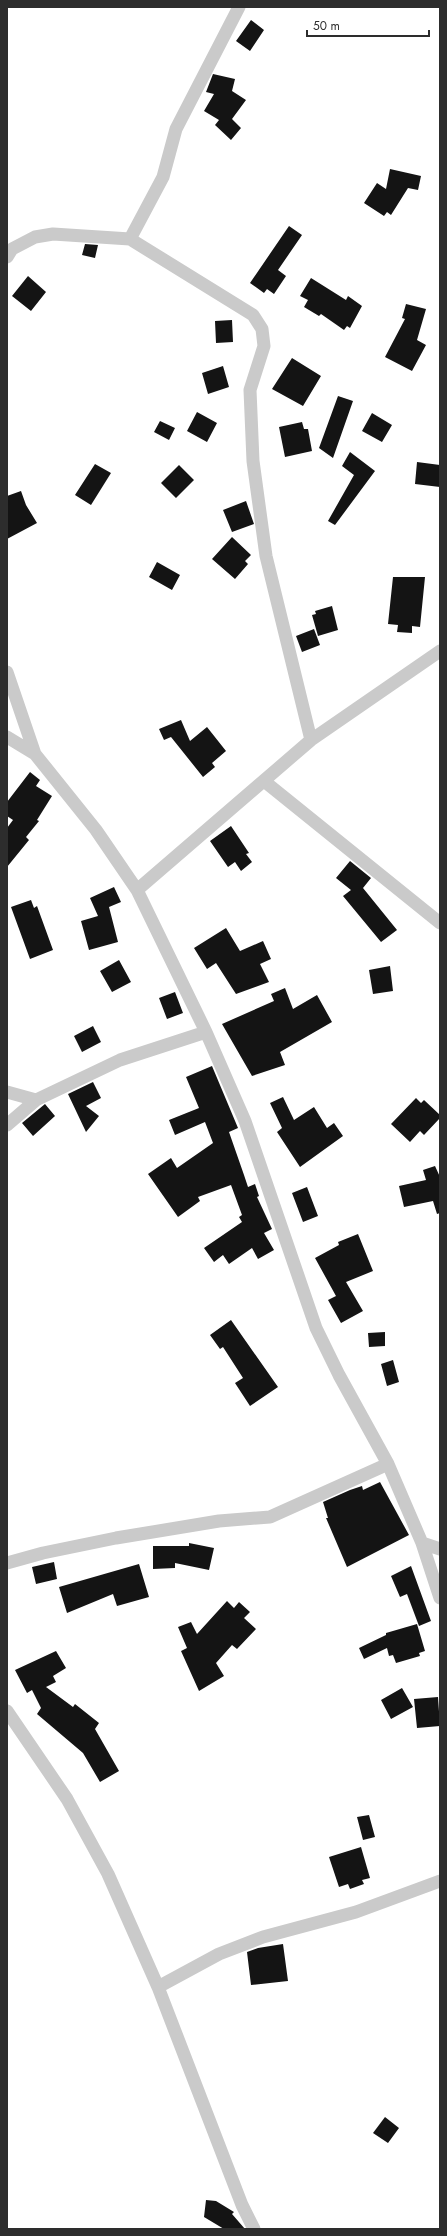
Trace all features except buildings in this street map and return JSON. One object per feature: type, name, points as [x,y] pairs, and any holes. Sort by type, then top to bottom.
[{"type":"street","points":[[130,239],[163,177],[176,129],[239,7]]},
{"type":"street","points":[[7,257],[12,249],[35,237],[53,234],[130,239],[254,315],[262,329],[264,346],[250,390],[253,461],[266,556],[311,740]]},
{"type":"street","points":[[137,890],[311,740],[440,651]]},
{"type":"street","points":[[7,672],[35,754],[96,830],[137,890],[206,1032],[245,1121],[316,1328],[338,1376],[388,1464],[422,1543],[440,1598]]},
{"type":"street","points":[[7,737],[35,754]]},
{"type":"street","points":[[264,781],[440,923]]},
{"type":"street","points":[[7,1125],[36,1100],[120,1060],[206,1032]]},
{"type":"street","points":[[7,1092],[36,1100]]},
{"type":"street","points":[[7,1564],[43,1553],[116,1538],[205,1523],[270,1517],[388,1464]]},
{"type":"street","points":[[422,1543],[440,1549]]},
{"type":"street","points":[[7,1711],[67,1800],[105,1868],[158,1987],[242,2205],[254,2229]]},
{"type":"street","points":[[158,1987],[219,1954],[263,1937],[356,1912],[440,1881]]}]
